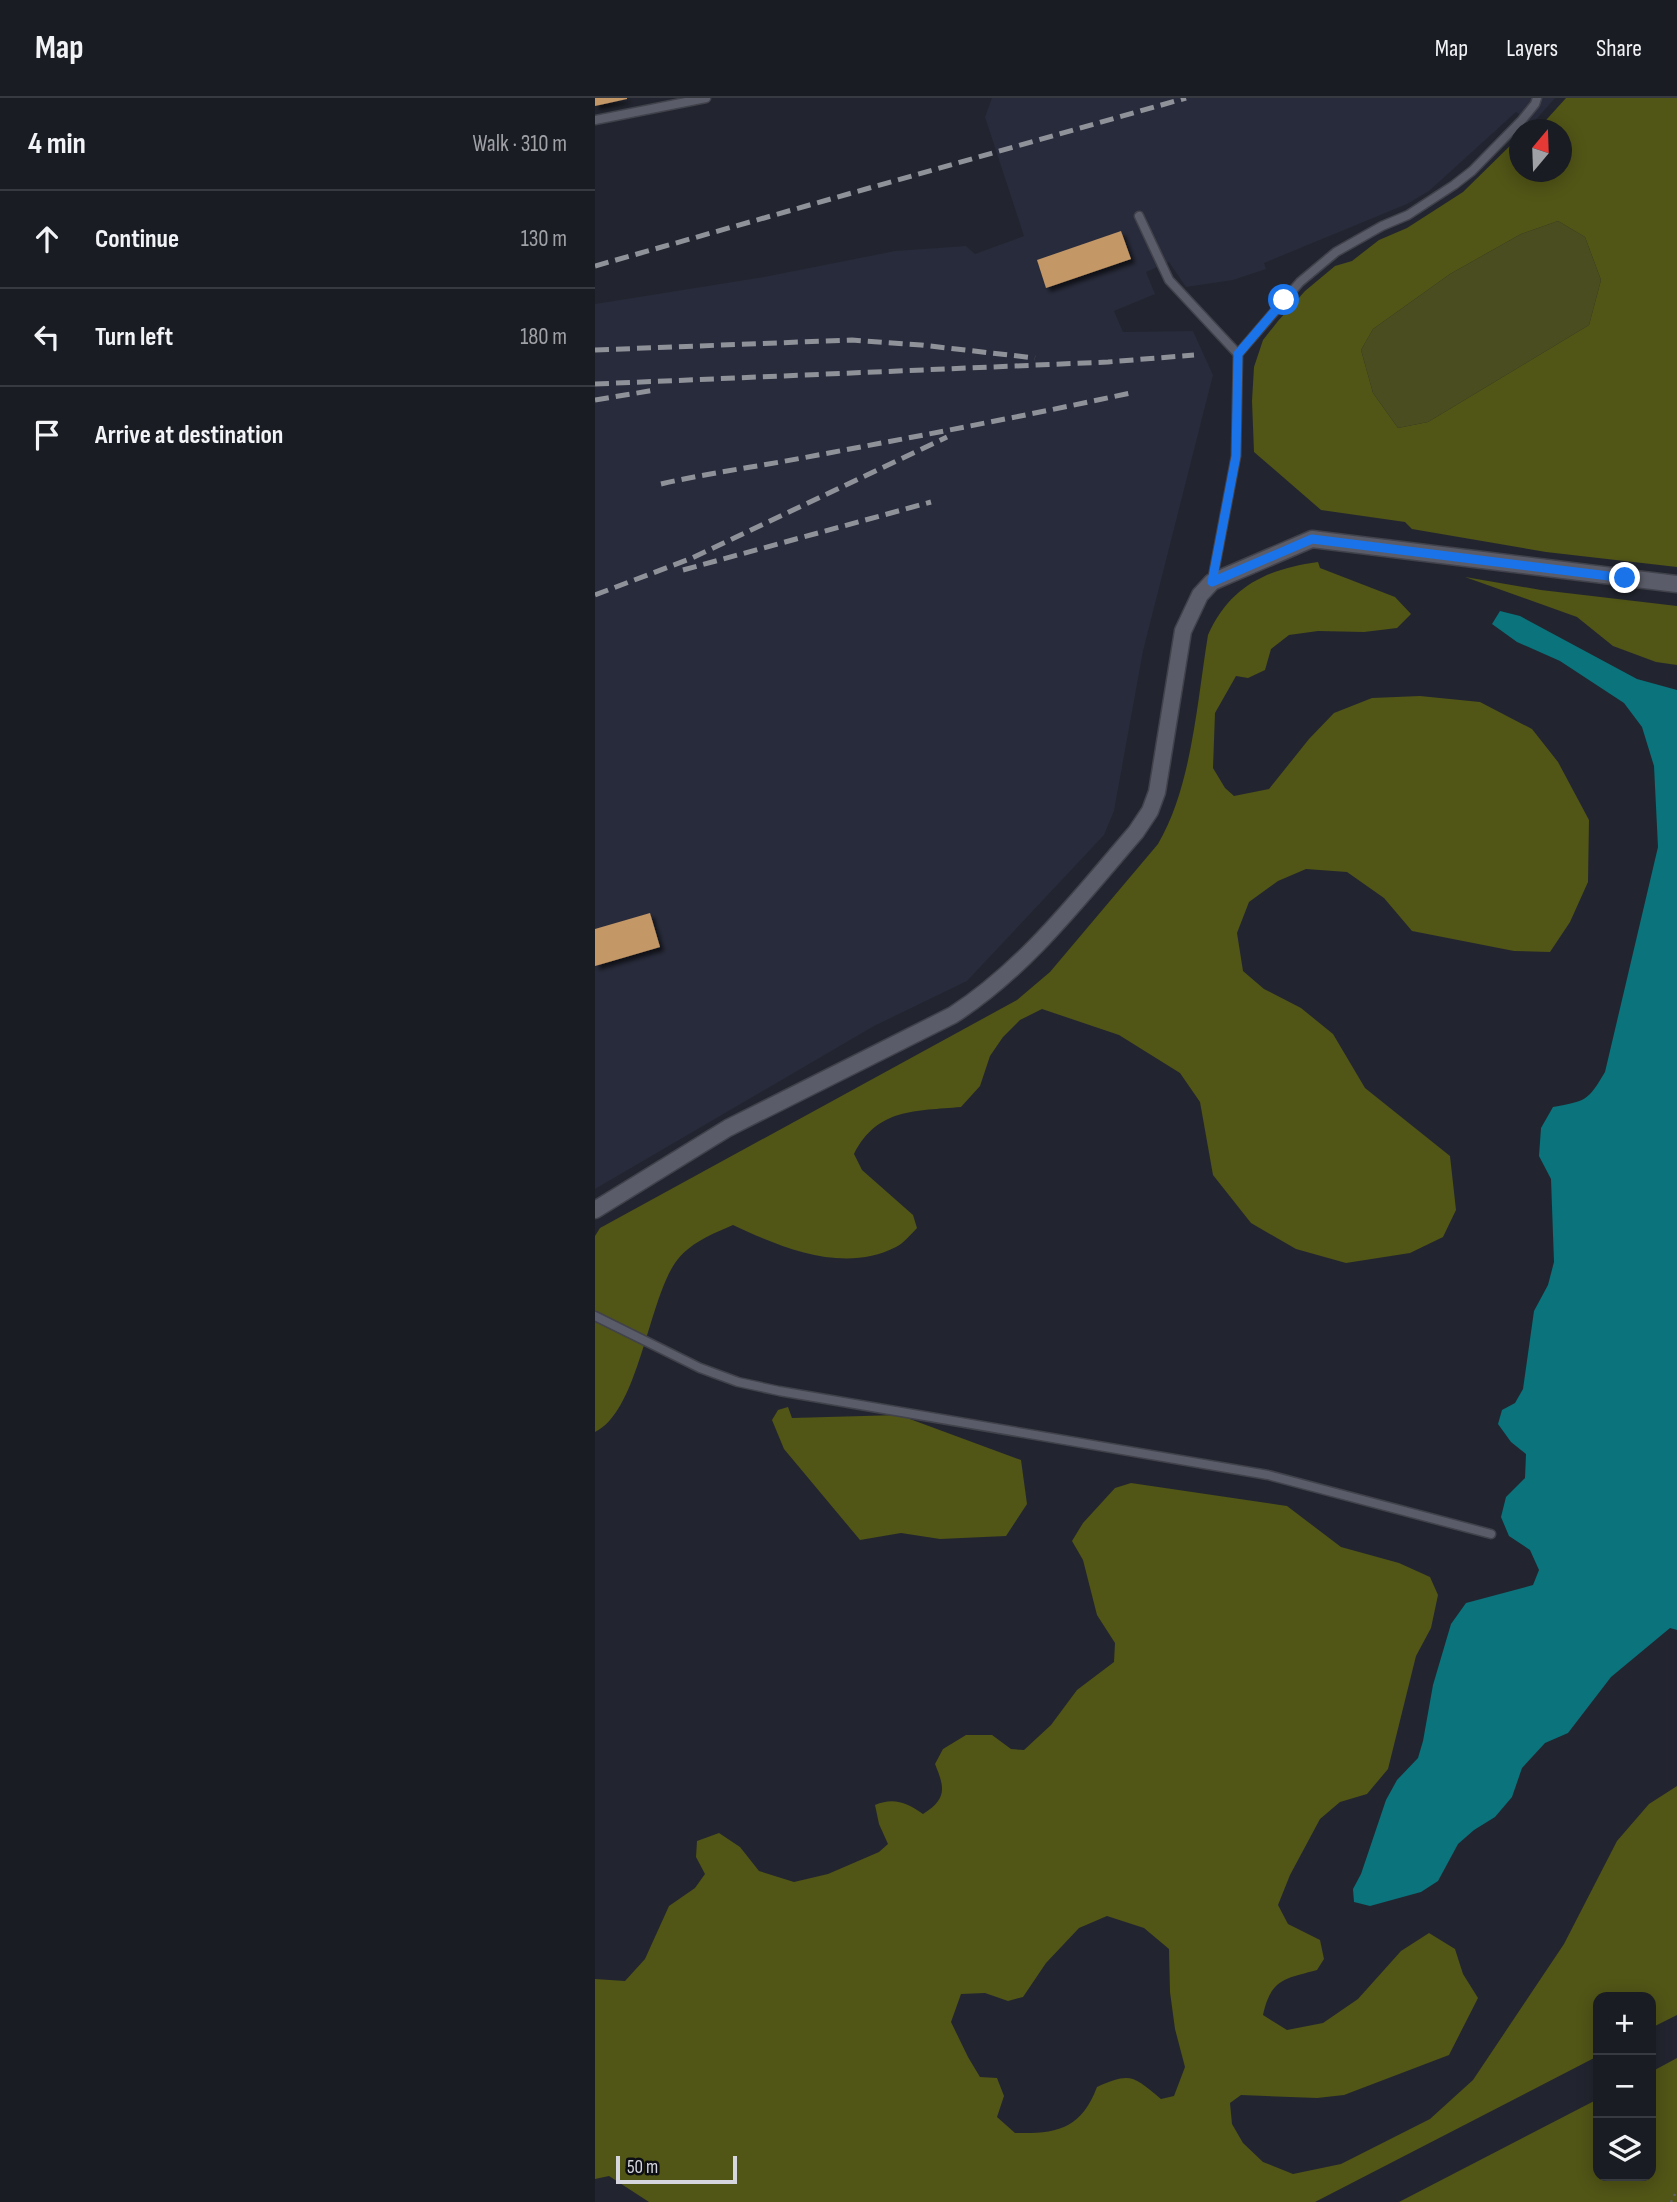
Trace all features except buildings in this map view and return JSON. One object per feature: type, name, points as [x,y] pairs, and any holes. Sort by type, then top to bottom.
[{"type":"street","points":[[595,1210],[728,1128],[953,1015],[975,1001],[1023,961],[1136,832],[1150,811],[1157,792],[1184,631],[1200,595],[1212,582],[1312,539],[1677,584]]},
{"type":"lane","points":[[595,120],[706,98]]},
{"type":"lane","points":[[1212,582],[1236,456],[1238,354],[1300,282],[1336,252],[1382,226],[1408,215],[1454,185],[1472,171],[1521,120],[1537,98]]},
{"type":"lane","points":[[1139,216],[1169,280],[1238,354]]},
{"type":"lane","points":[[595,1316],[700,1368],[738,1382],[1268,1475],[1491,1534]]},
{"type":"path","points":[[1671,2202],[1677,2190]]},
{"type":"shaded area","points":[[992,98],[1555,98],[1537,119],[1527,119],[1516,112],[1429,191],[1407,204],[1264,263],[1266,269],[1233,280],[1186,287],[1169,262],[1146,272],[1155,294],[1114,311],[1123,332],[1193,331],[1213,375],[1143,651],[1114,811],[1104,835],[967,981],[874,1026],[595,1189],[595,304],[764,277],[895,251],[966,246],[975,254],[1024,236],[985,117]]},
{"type":"green space","points":[[1566,98],[1677,98],[1677,567],[1546,552],[1412,529],[1405,522],[1321,510],[1254,452],[1254,367],[1263,340],[1278,321],[1305,291],[1335,266],[1352,261],[1379,240],[1407,228],[1463,192],[1509,147],[1509,182],[1572,182],[1572,119],[1547,119]],"holes":[[[1558,221],[1585,237],[1601,280],[1589,325],[1428,422],[1398,428],[1373,393],[1361,350],[1373,329],[1450,274],[1521,234]]]},
{"type":"green space","points":[[1558,221],[1585,237],[1601,280],[1589,325],[1428,422],[1398,428],[1373,393],[1361,350],[1373,329],[1450,274],[1521,234]]},
{"type":"green space","points":[[1318,562],[1320,568],[1395,597],[1411,614],[1397,628],[1364,632],[1318,631],[1289,635],[1271,649],[1265,670],[1248,678],[1236,676],[1215,713],[1213,768],[1225,788],[1234,796],[1269,789],[1334,713],[1372,698],[1420,696],[1480,702],[1532,729],[1558,762],[1589,820],[1588,882],[1570,922],[1550,952],[1514,951],[1412,931],[1384,898],[1347,872],[1306,869],[1278,881],[1249,902],[1237,933],[1243,971],[1264,989],[1301,1008],[1333,1034],[1365,1088],[1450,1156],[1456,1210],[1443,1237],[1410,1253],[1346,1263],[1296,1249],[1251,1223],[1213,1175],[1200,1102],[1180,1073],[1119,1035],[1042,1009],[1020,1020],[1003,1037],[990,1056],[980,1086],[961,1107],[913,1112],[886,1120],[863,1139],[854,1154],[862,1170],[913,1215],[917,1228],[905,1241],[876,1255],[834,1258],[792,1249],[733,1225],[701,1240],[675,1263],[657,1303],[622,1403],[610,1421],[595,1432],[595,1236],[600,1228],[1017,1000],[1050,972],[1158,844],[1169,821],[1179,796],[1192,743],[1208,635],[1217,618],[1239,592],[1252,583],[1282,569]]},
{"type":"green space","points":[[1465,577],[1541,590],[1677,606],[1677,665],[1656,662],[1613,646],[1577,617]]},
{"type":"green space","points":[[788,1407],[792,1418],[899,1415],[1021,1460],[1027,1504],[1006,1536],[940,1539],[901,1533],[860,1540],[784,1449],[772,1420],[778,1410]]},
{"type":"green space","points":[[1131,1483],[1287,1506],[1341,1547],[1399,1563],[1430,1577],[1438,1595],[1431,1628],[1416,1656],[1388,1769],[1367,1794],[1340,1802],[1320,1819],[1290,1875],[1278,1905],[1288,1924],[1320,1940],[1324,1959],[1317,1970],[1288,1979],[1275,1987],[1263,2015],[1287,2030],[1323,2023],[1358,1999],[1401,1951],[1429,1933],[1455,1949],[1463,1974],[1478,1998],[1449,2055],[1344,2095],[1317,2098],[1241,2095],[1230,2103],[1232,2124],[1243,2143],[1263,2162],[1293,2174],[1341,2164],[1430,2119],[1473,2080],[1564,1944],[1617,1841],[1649,1804],[1677,1786],[1677,2015],[1656,2026],[1656,1992],[1593,1992],[1593,2059],[1315,2202],[649,2202],[609,2176],[595,2179],[595,1979],[625,1981],[645,1959],[669,1906],[695,1888],[705,1874],[696,1857],[697,1841],[719,1833],[740,1847],[759,1871],[794,1882],[828,1874],[879,1852],[888,1844],[879,1824],[875,1805],[888,1801],[900,1802],[923,1814],[931,1809],[942,1792],[935,1764],[943,1749],[966,1735],[992,1735],[1011,1749],[1024,1750],[1051,1725],[1077,1690],[1114,1662],[1115,1643],[1097,1615],[1083,1560],[1072,1541],[1083,1523],[1115,1488]],"holes":[[[1107,1916],[1144,1928],[1169,1949],[1170,1992],[1175,2029],[1185,2067],[1174,2096],[1161,2099],[1144,2085],[1125,2078],[1097,2087],[1083,2112],[1066,2126],[1055,2130],[1015,2133],[997,2117],[1004,2096],[997,2078],[980,2077],[951,2022],[961,1994],[985,1993],[1008,2001],[1023,1997],[1046,1963],[1079,1928]]]},
{"type":"green space","points":[[1677,2058],[1677,2202],[1399,2202],[1593,2102],[1593,2181],[1656,2181],[1656,2069]]},
{"type":"water","points":[[1500,611],[1520,616],[1637,679],[1677,690],[1677,1630],[1670,1628],[1611,1677],[1568,1733],[1545,1743],[1522,1768],[1512,1797],[1495,1817],[1458,1844],[1438,1881],[1421,1892],[1370,1906],[1354,1902],[1353,1889],[1361,1874],[1386,1800],[1397,1780],[1418,1758],[1433,1685],[1451,1624],[1466,1603],[1533,1585],[1539,1570],[1530,1550],[1509,1536],[1501,1517],[1506,1497],[1525,1478],[1526,1454],[1511,1442],[1498,1424],[1502,1410],[1515,1403],[1523,1389],[1534,1311],[1548,1285],[1554,1262],[1551,1179],[1539,1156],[1541,1128],[1553,1107],[1585,1098],[1605,1072],[1658,847],[1654,766],[1642,727],[1624,703],[1560,661],[1517,642],[1492,624]]},
{"type":"railway","points":[[595,266],[1186,98]]},
{"type":"railway","points":[[595,350],[852,340],[1035,358]]},
{"type":"railway","points":[[595,384],[1108,362],[1194,355]]},
{"type":"railway","points":[[595,400],[655,390]]},
{"type":"railway","points":[[661,484],[1135,392]]},
{"type":"railway","points":[[595,595],[692,558],[947,437]]},
{"type":"railway","points":[[683,570],[931,502]]},
{"type":"route","points":[[1284,300],[1238,354],[1236,456],[1212,582],[1312,539],[1625,578]]}]
